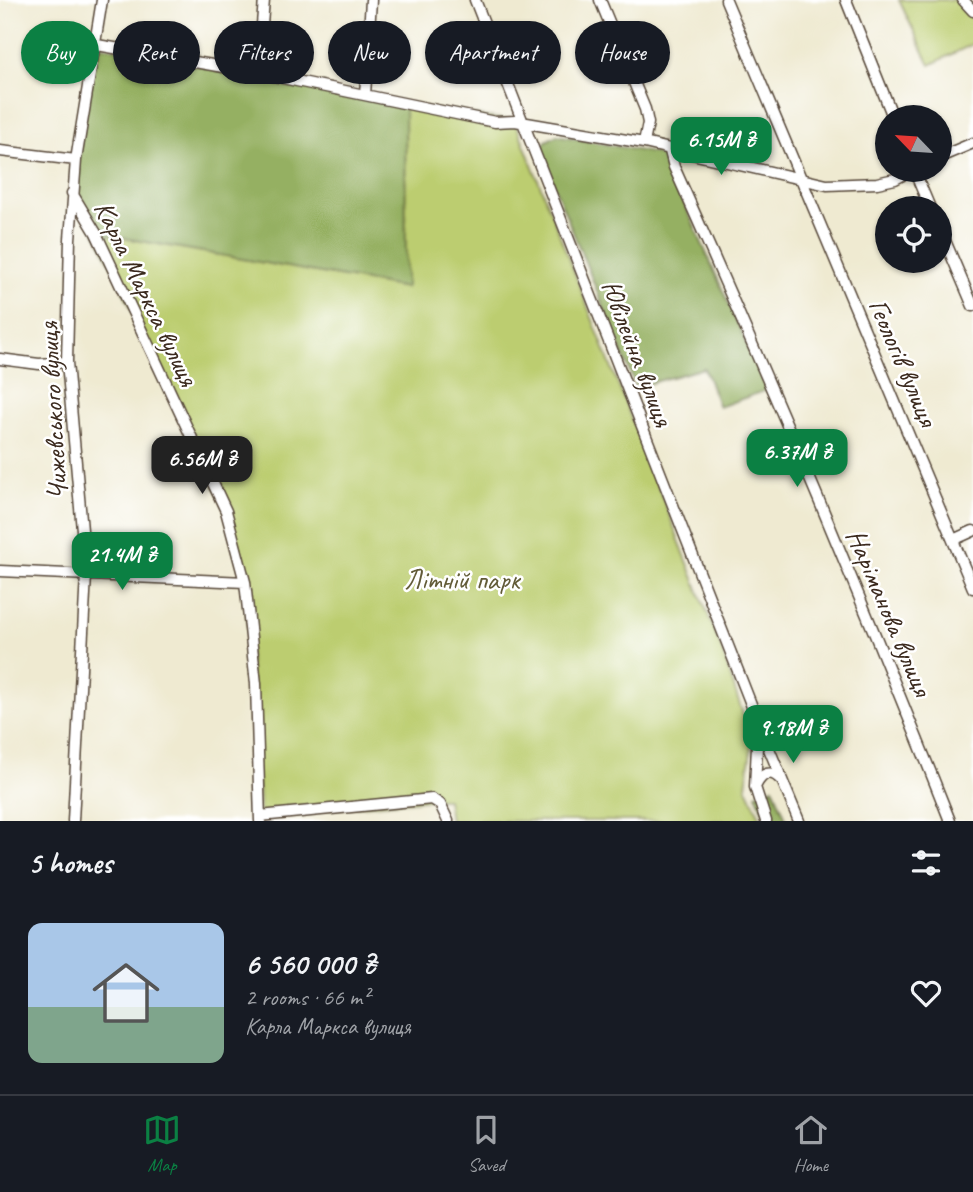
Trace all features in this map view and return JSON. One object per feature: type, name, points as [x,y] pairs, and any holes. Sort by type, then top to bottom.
[{"type":"street","name":"Чижевського вулиця","points":[[99,22],[102,0]]},
{"type":"street","points":[[262,21],[264,0]]},
{"type":"street","points":[[365,95],[371,0]]},
{"type":"street","name":"Ювілейна вулиця","points":[[475,0],[799,821]]},
{"type":"street","points":[[600,0],[645,109],[648,123],[644,143]]},
{"type":"street","name":"Геологів вулиця","points":[[726,0],[973,588]]},
{"type":"street","points":[[846,0],[888,105]]},
{"type":"street","points":[[963,0],[973,11]]},
{"type":"street","points":[[99,46],[214,65]]},
{"type":"street","name":"Чижевського вулиця","points":[[73,821],[86,575],[67,362],[72,192],[89,84]]},
{"type":"street","points":[[312,84],[495,122],[523,122],[644,143],[827,185],[877,182]]},
{"type":"street","points":[[952,153],[973,143]]},
{"type":"street","name":"Наріманова вулиця","points":[[670,150],[674,167],[746,328],[950,821]]},
{"type":"street","points":[[0,151],[76,160]]},
{"type":"street","name":"Карла Маркса вулиця","points":[[72,192],[96,233],[226,511],[245,582],[256,684],[260,819]]},
{"type":"street","points":[[952,257],[973,306]]},
{"type":"street","points":[[0,359],[39,363],[67,362]]},
{"type":"street","points":[[953,540],[973,531]]},
{"type":"street","points":[[0,570],[245,582]]},
{"type":"street","name":"Ювілейна вулиця","points":[[758,722],[755,787],[766,821]]},
{"type":"street","points":[[755,787],[766,773],[776,775],[784,783]]},
{"type":"street","points":[[260,819],[432,799],[440,804],[448,821]]},
{"type":"green space","points":[[899,0],[963,0],[973,11],[973,44],[930,65]]},
{"type":"green space","points":[[99,45],[113,48],[113,84],[200,84],[200,65],[214,68],[214,84],[297,84],[405,105],[406,288],[96,233],[72,193],[90,84],[99,84]]},
{"type":"green space","name":"Літній парк","points":[[405,105],[515,121],[721,648],[752,742],[746,786],[762,821],[450,821],[447,799],[260,816],[245,582],[226,511],[96,233],[406,288]]},
{"type":"green space","points":[[557,135],[668,156],[668,167],[767,390],[719,407],[704,368],[636,387],[540,151],[546,141]]},
{"type":"green space","points":[[773,787],[787,821],[767,821],[756,794]]}]
